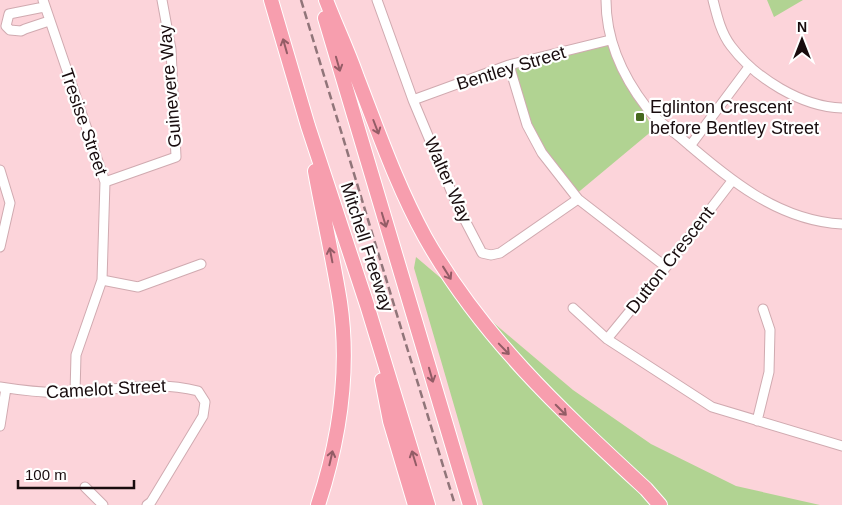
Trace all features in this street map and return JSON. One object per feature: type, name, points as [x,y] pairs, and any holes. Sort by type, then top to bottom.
[{"type":"highway","name":"Mitchell Freeway","points":[[271,0],[308,126],[367,305],[428,505]]},
{"type":"highway","name":"Mitchell Freeway","points":[[320,0],[470,505]]},
{"type":"highway","points":[[326,0],[400,188],[425,237],[454,284],[501,346],[572,421],[646,489],[660,505]]},
{"type":"highway","points":[[308,126],[322,213],[340,303],[343,353],[341,402],[334,447],[318,505]]},
{"type":"highway","points":[[367,305],[390,422],[415,505]]},
{"type":"street","name":"Guinevere Way","points":[[105,182],[176,157],[171,49],[162,0]]},
{"type":"street","name":"Walter Way","points":[[377,0],[413,100],[457,205],[482,253],[491,256],[500,253],[578,199]]},
{"type":"street","points":[[606,0],[610,40],[627,77],[648,110],[744,189],[777,207],[803,218],[842,224]]},
{"type":"street","points":[[713,0],[719,24],[730,45],[749,67],[777,88],[827,108],[842,108]]},
{"type":"street","name":"Tresise Street","points":[[43,3],[105,182],[102,280],[76,355],[75,393]]},
{"type":"street","points":[[43,3],[9,14],[6,26],[10,30],[21,32],[25,28],[49,21]]},
{"type":"street","name":"Bentley Street","points":[[413,100],[509,65],[610,40]]},
{"type":"street","points":[[509,65],[527,125],[542,153],[578,199],[666,267]]},
{"type":"street","points":[[690,146],[749,67]]},
{"type":"street","points":[[0,170],[10,203],[0,247]]},
{"type":"street","name":"Dutton Crescent","points":[[607,339],[666,267],[732,181]]},
{"type":"street","points":[[102,280],[138,288],[201,264]]},
{"type":"street","points":[[573,308],[607,339],[712,407],[842,446]]},
{"type":"street","points":[[757,421],[769,372],[770,330],[763,309]]},
{"type":"street","name":"Camelot Street","points":[[3,388],[34,393],[75,393],[144,385],[179,386],[198,391],[205,402],[204,416],[151,502],[147,505]]},
{"type":"street","points":[[0,426],[3,388]]},
{"type":"street","points":[[85,487],[103,505]]},
{"type":"green space","points":[[767,0],[803,0],[774,17]]},
{"type":"green space","points":[[610,40],[653,130],[575,195],[542,153],[509,65]]},
{"type":"green space","points":[[416,257],[573,390],[651,444],[736,486],[820,505],[483,505],[414,268]]},
{"type":"railway","points":[[301,0],[455,505]]},
{"type":"place","name":"Eglinton Crescent before Bentley Street","points":[[640,117]]}]
